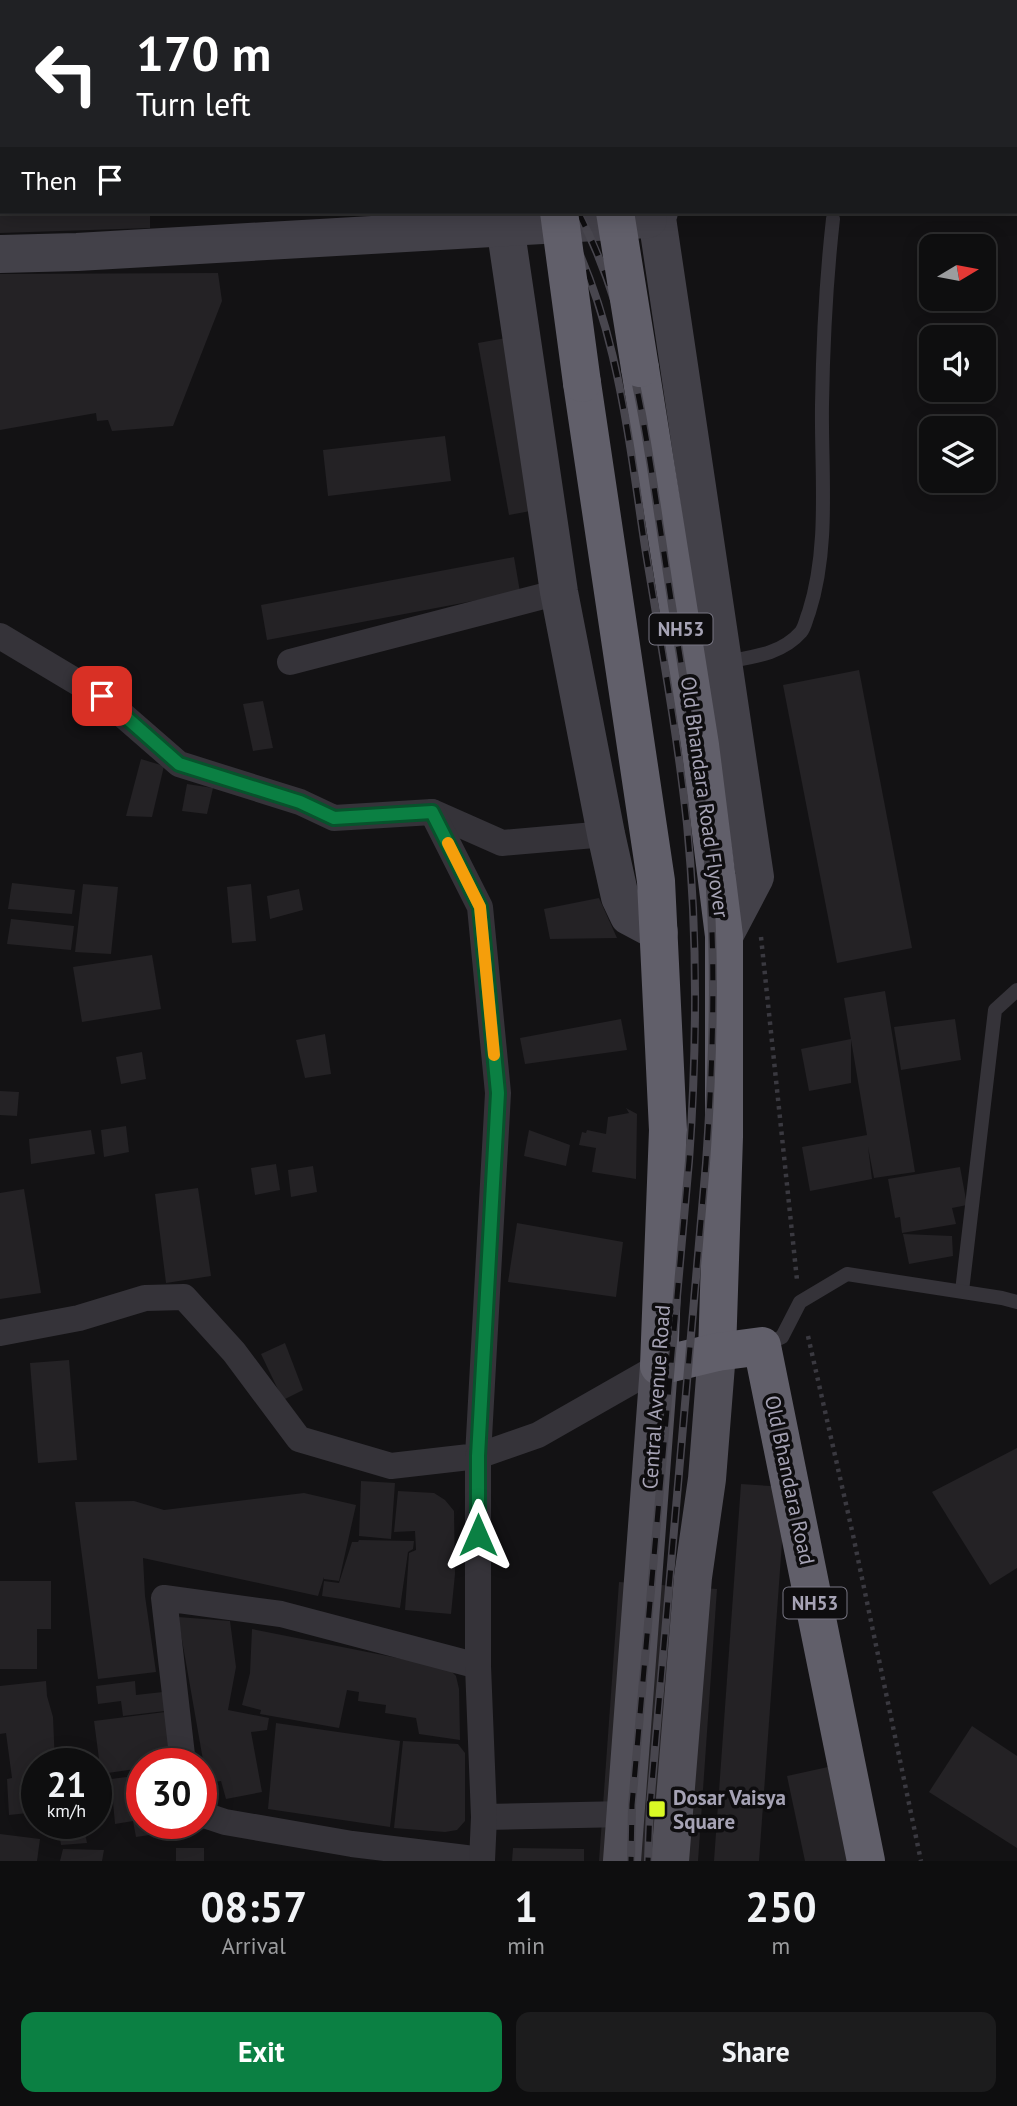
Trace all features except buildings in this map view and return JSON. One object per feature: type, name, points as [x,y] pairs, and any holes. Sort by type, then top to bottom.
[{"type":"highway","name":"NH53","points":[[559,214],[656,881],[659,932]]},
{"type":"highway","name":"Old Bhandara Road Flyover","points":[[615,214],[700,745],[720,891],[742,934]]},
{"type":"highway","name":"Central Avenue Road","points":[[659,932],[668,1130],[659,1366]]},
{"type":"highway","name":"NH53","points":[[717,1352],[724,1138],[742,934]]},
{"type":"highway","points":[[659,1366],[717,1352],[762,1346]]},
{"type":"highway","name":"Old Bhandara Road","points":[[762,1346],[866,1861]]},
{"type":"main road","points":[[670,1861],[693,1577],[707,1479],[717,1352]]},
{"type":"main road","name":"Central Avenue Road","points":[[622,1861],[659,1366]]},
{"type":"street","points":[[0,254],[77,252],[504,219],[658,215],[755,877],[742,934]]},
{"type":"street","points":[[504,219],[559,592],[606,834],[620,897],[629,916],[659,932]]},
{"type":"street","points":[[290,663],[559,592]]},
{"type":"street","points":[[0,636],[102,696],[179,764],[300,802],[334,818],[432,812],[502,843],[606,834]]},
{"type":"street","points":[[217,1819],[352,1844],[482,1860],[484,1817],[478,1665],[478,1456],[498,1093],[480,907],[432,812]]},
{"type":"street","points":[[0,1333],[79,1318],[145,1298],[184,1297],[234,1352],[299,1439],[391,1466],[478,1456],[538,1435],[659,1366]]},
{"type":"street","points":[[181,1748],[164,1598],[281,1614],[478,1665]]},
{"type":"street","points":[[484,1817],[626,1814]]},
{"type":"lane","points":[[723,662],[772,652],[788,643],[803,630],[815,593],[823,516],[825,290],[833,219]]},
{"type":"lane","points":[[962,1292],[995,1010],[1017,989]]},
{"type":"lane","points":[[762,1346],[782,1337],[800,1302],[847,1274],[1017,1302]]},
{"type":"path","points":[[742,934],[800,1302],[856,1549],[921,1861]]},
{"type":"railway","points":[[560,214],[594,291],[607,333],[625,418],[678,754],[691,866],[695,951],[694,1077],[689,1161],[632,1805],[631,1861]]},
{"type":"railway","points":[[579,214],[597,252],[612,294],[635,379],[651,466],[700,787],[711,906],[712,1034],[706,1163],[650,1806],[648,1861]]},
{"type":"slow traffic","points":[[448,843],[480,907],[494,1055]]},
{"type":"place","name":"Dosar Vaisya Square","points":[[657,1809]]},
{"type":"route","points":[[102,696],[179,764],[300,802],[334,818],[432,812],[480,907],[498,1093],[478,1456],[478,1535]]}]
